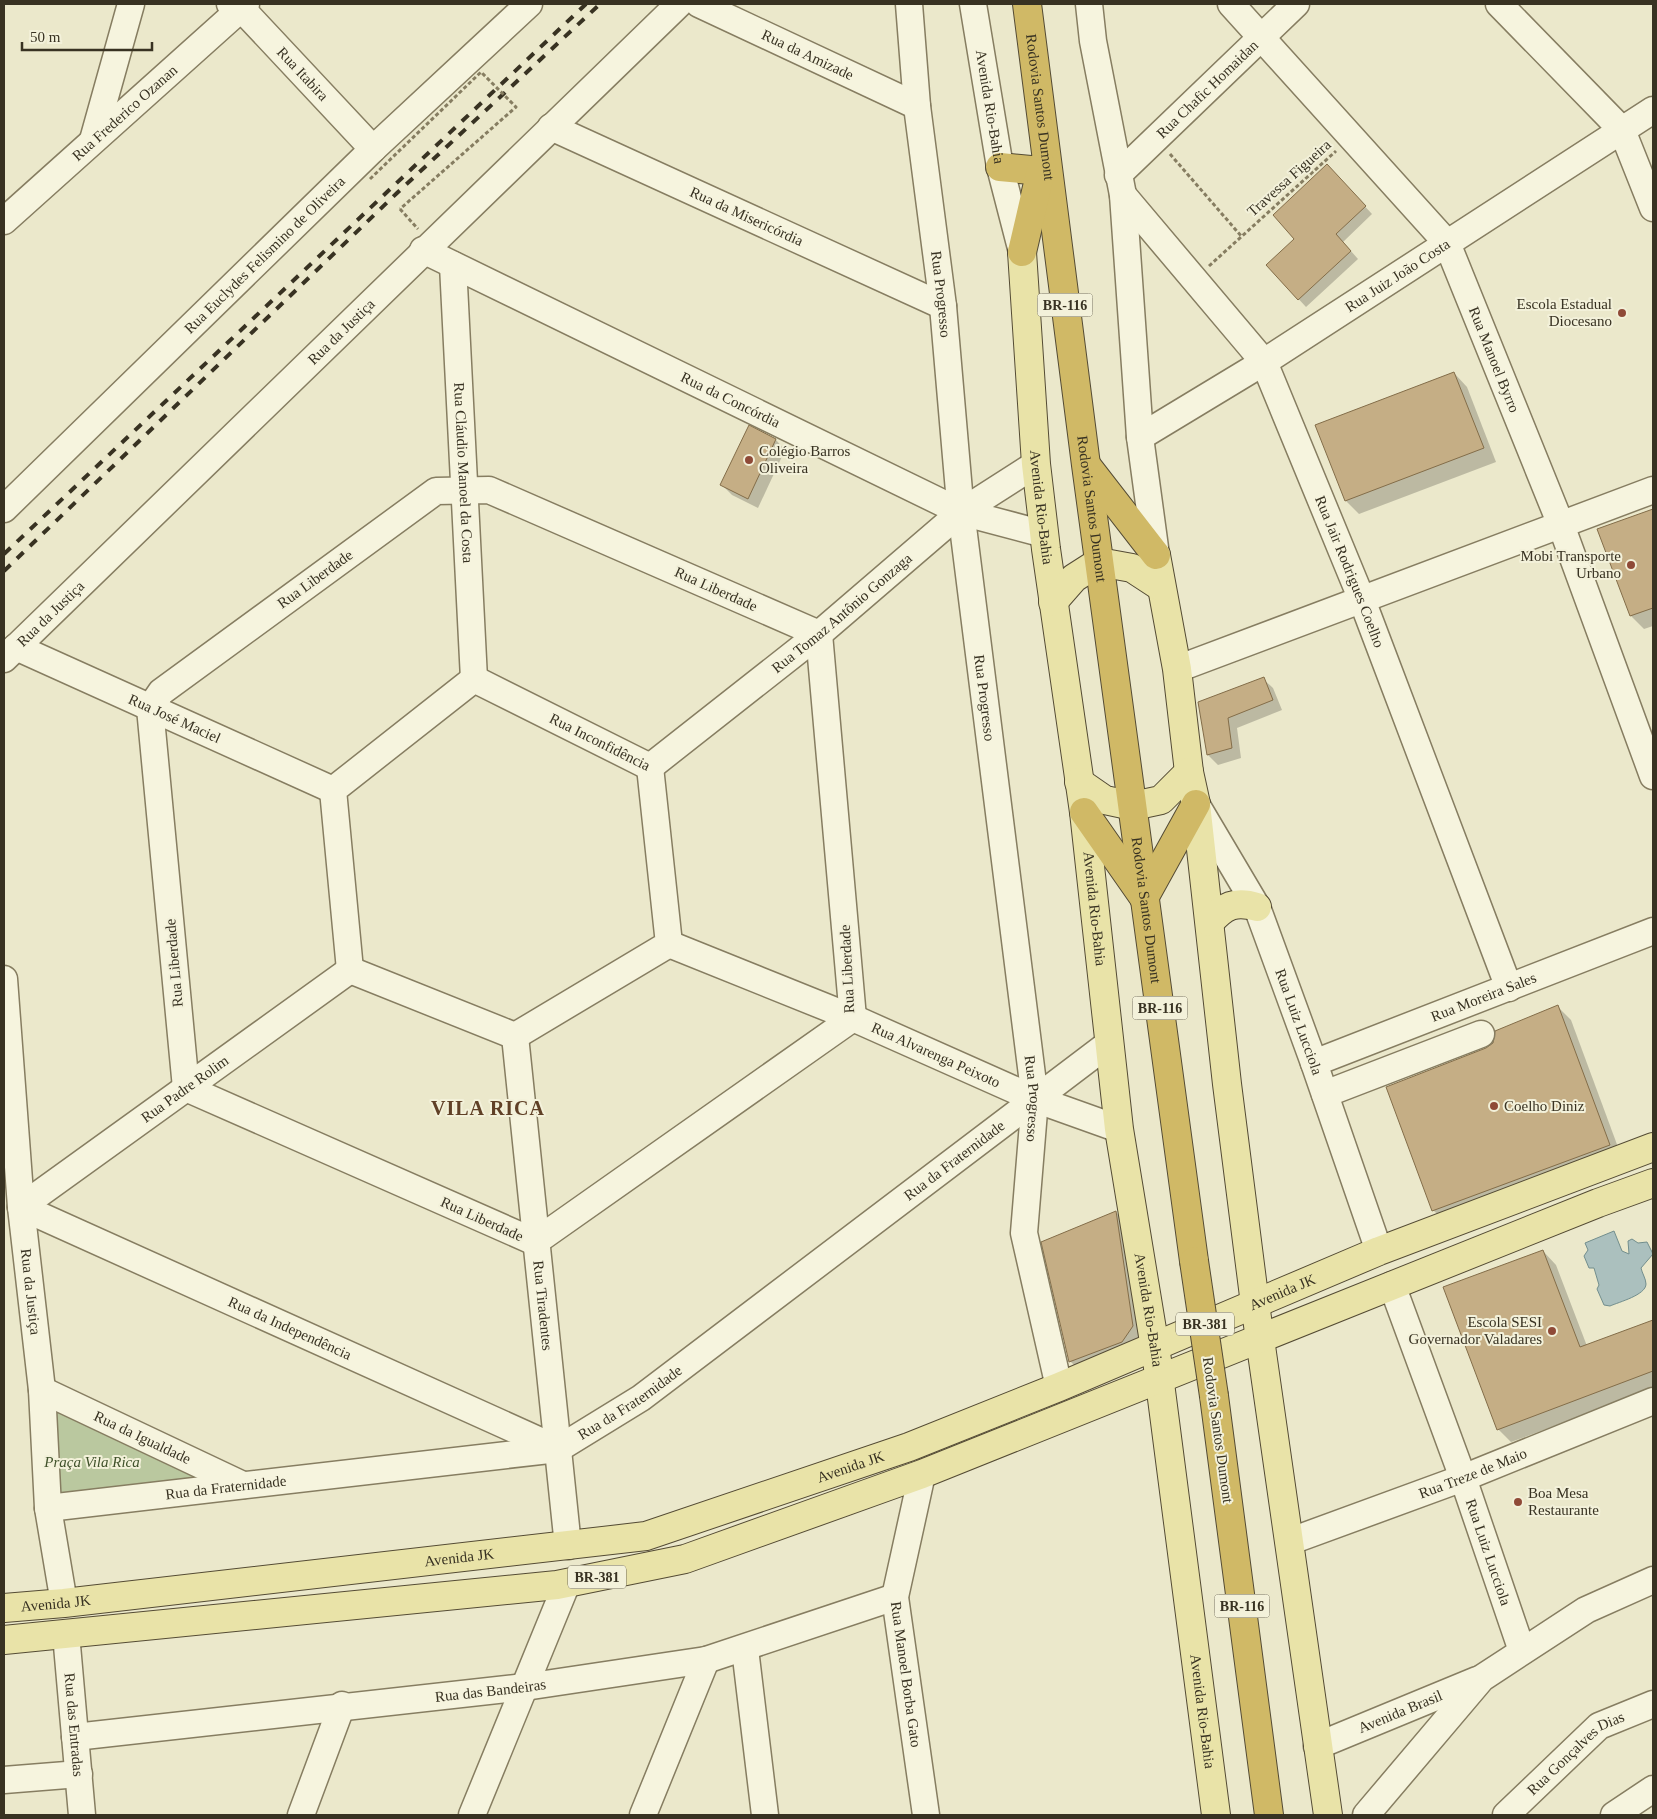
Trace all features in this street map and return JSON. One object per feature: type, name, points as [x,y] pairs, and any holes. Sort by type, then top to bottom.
[{"type":"highway","name":"Rodovia Santos Dumont","points":[[1026,4],[1043,158],[1214,1396],[1269,1815]]},
{"type":"highway","points":[[1000,167],[1043,158],[1022,252]]},
{"type":"highway","points":[[1086,465],[1156,555]]},
{"type":"highway","points":[[1084,812],[1144,898],[1196,804]]},
{"type":"main road","name":"Avenida Rio-Bahia","points":[[1022,252],[1036,464],[1044,534],[1084,812],[1108,1044],[1119,1130],[1155,1346],[1216,1815]]},
{"type":"main road","points":[[1156,555],[1177,669],[1189,772],[1196,804],[1227,1084],[1255,1304],[1328,1815]]},
{"type":"main road","points":[[1053,602],[1074,578],[1099,562],[1132,568],[1161,587]]},
{"type":"main road","points":[[1079,782],[1105,800],[1133,806],[1161,800],[1189,772]]},
{"type":"main road","points":[[1210,922],[1229,905],[1243,903],[1257,907]]},
{"type":"main road","name":"Avenida JK","points":[[4,1608],[64,1603],[646,1536],[909,1447],[1059,1387],[1379,1251],[1653,1147]]},
{"type":"main road","name":"Avenida JK","points":[[4,1640],[567,1583],[686,1558],[922,1474],[1159,1377],[1653,1183]]},
{"type":"street","points":[[94,140],[131,4]]},
{"type":"street","name":"Rua Euclydes Felismino de Oliveira","points":[[4,509],[372,149],[529,4]]},
{"type":"street","name":"Rua da Justiça","points":[[10,653],[427,246],[679,4]]},
{"type":"street","name":"Rua da Amizade","points":[[699,4],[917,106]]},
{"type":"street","name":"Rua Progresso","points":[[909,4],[917,106],[943,306],[961,512],[1035,1099],[1024,1233],[1059,1387]]},
{"type":"street","name":"Avenida Rio-Bahia","points":[[973,4],[1000,167],[1022,252]]},
{"type":"street","points":[[1089,4],[1120,185],[1140,437],[1156,555]]},
{"type":"street","name":"Rua Manoel Byrro","points":[[1231,4],[1263,37],[1447,243],[1561,525],[1653,776]]},
{"type":"street","name":"Rua Chafic Homaidan","points":[[1120,185],[1157,138],[1296,4]]},
{"type":"street","points":[[1499,4],[1622,130],[1653,208]]},
{"type":"street","name":"Rua Frederico Ozanan","points":[[4,221],[239,5]]},
{"type":"street","name":"Rua Itabira","points":[[239,5],[372,149]]},
{"type":"street","name":"Rua Juiz João Costa","points":[[1140,437],[1264,362],[1653,110]]},
{"type":"street","name":"Rua da Misericórdia","points":[[551,127],[943,306]]},
{"type":"street","name":"Rua Jair Rodrigues Coelho","points":[[1120,185],[1194,280],[1264,362],[1362,600],[1509,988]]},
{"type":"street","name":"Rua da Concórdia","points":[[427,246],[453,264],[961,512],[1044,534]]},
{"type":"street","name":"Rua Cláudio Manoel da Costa","points":[[453,264],[474,679]]},
{"type":"street","name":"Rua Tomaz Antônio Gonzaga","points":[[650,767],[819,634],[961,512],[1036,464]]},
{"type":"street","name":"Rua Liberdade","points":[[464,490],[489,490],[819,634],[853,1018],[535,1242],[186,1088],[150,708],[161,692],[436,491],[464,490]]},
{"type":"street","points":[[1177,669],[1653,490]]},
{"type":"street","name":"Rua José Maciel","points":[[10,653],[150,708],[333,790]]},
{"type":"street","points":[[474,679],[333,790],[350,970],[515,1036],[669,944]]},
{"type":"street","name":"Rua Inconfidência","points":[[474,679],[650,767],[669,944]]},
{"type":"street","name":"Rua Luiz Lucciola","points":[[1196,804],[1257,907],[1325,1094],[1379,1251]]},
{"type":"street","name":"Rua Moreira Sales","points":[[1314,1063],[1653,931]]},
{"type":"street","name":"Rua Alvarenga Peixoto","points":[[669,944],[853,1018],[1035,1099],[1119,1130]]},
{"type":"street","name":"Rua Padre Rolim","points":[[21,1207],[350,970]]},
{"type":"street","name":"Rua da Justiça","points":[[5,996],[10,1130],[21,1207],[42,1390],[48,1508],[64,1603]]},
{"type":"street","points":[[1325,1094],[1480,1034]]},
{"type":"street","name":"Rua Tiradentes","points":[[515,1036],[568,1546]]},
{"type":"street","name":"Rua da Fraternidade","points":[[48,1508],[558,1449],[642,1398],[1108,1044]]},
{"type":"street","name":"Rua da Independência","points":[[21,1207],[558,1449]]},
{"type":"street","name":"Rua Luiz Lucciola","points":[[1392,1285],[1463,1478],[1522,1651]]},
{"type":"street","name":"Rua da Igualdade","points":[[42,1390],[244,1486]]},
{"type":"street","name":"Rua Treze de Maio","points":[[1290,1541],[1463,1478],[1653,1402]]},
{"type":"street","name":"Rua Manoel Borba Gato","points":[[922,1474],[895,1597],[926,1815]]},
{"type":"street","points":[[1366,1815],[1482,1678],[1586,1610],[1653,1580]]},
{"type":"street","points":[[472,1815],[567,1583]]},
{"type":"street","name":"Rua das Bandeiras","points":[[75,1737],[525,1687],[706,1660],[745,1649],[895,1597]]},
{"type":"street","name":"Rua das Entradas","points":[[66,1634],[82,1815]]},
{"type":"street","points":[[745,1649],[765,1815]]},
{"type":"street","points":[[643,1815],[706,1660]]},
{"type":"street","name":"Avenida Brasil","points":[[1318,1746],[1482,1678]]},
{"type":"street","name":"Rua Gonçalves Dias","points":[[1506,1815],[1599,1726],[1653,1704]]},
{"type":"street","points":[[301,1815],[342,1706]]},
{"type":"street","points":[[4,1780],[79,1774]]},
{"type":"street","points":[[1614,1815],[1653,1790]]},
{"type":"path","points":[[370,179],[481,72],[516,107],[400,209],[427,246]]},
{"type":"path","name":"Travessa Figueira","points":[[1194,280],[1351,137]]},
{"type":"path","name":"Travessa Figueira","points":[[1157,138],[1242,237]]},
{"type":"green space","name":"Praça Vila Rica","points":[[53,1406],[226,1484],[62,1500]]},
{"type":"shaded area","points":[[1614,1231],[1622,1251],[1629,1254],[1628,1241],[1632,1239],[1638,1243],[1647,1242],[1653,1254],[1641,1268],[1646,1282],[1642,1292],[1610,1306],[1604,1305],[1597,1289],[1599,1285],[1594,1268],[1589,1268],[1584,1256],[1588,1250],[1585,1243]]},
{"type":"building","points":[[1327,164],[1366,206],[1336,234],[1351,251],[1298,300],[1266,265],[1294,239],[1273,215]]},
{"type":"building","points":[[1454,372],[1484,448],[1345,501],[1315,425]]},
{"type":"building","name":"Colégio Barros Oliveira","points":[[749,425],[776,439],[748,499],[720,485]]},
{"type":"building","name":"Mobi Transporte Urbano","points":[[1653,509],[1653,608],[1630,616],[1597,529]]},
{"type":"building","points":[[1264,677],[1273,700],[1228,718],[1232,748],[1207,755],[1198,702]]},
{"type":"building","name":"Coelho Diniz","points":[[1558,1005],[1610,1145],[1432,1211],[1386,1087],[1486,1048],[1493,1043],[1495,1031]]},
{"type":"building","points":[[1116,1211],[1133,1326],[1122,1342],[1069,1362],[1041,1242]]},
{"type":"building","name":"Escola SESI Governador Valadares","points":[[1543,1250],[1580,1347],[1653,1320],[1653,1371],[1497,1430],[1443,1287]]},
{"type":"railway","points":[[4,554],[586,4]]},
{"type":"railway","points":[[4,571],[397,193],[600,4]]},
{"type":"place","name":"Escola Estadual Diocesano","points":[[1622,313]]},
{"type":"place","name":"Colégio Barros Oliveira","points":[[749,460]]},
{"type":"place","name":"Mobi Transporte Urbano","points":[[1631,565]]},
{"type":"place","name":"Coelho Diniz","points":[[1494,1106]]},
{"type":"place","name":"Escola SESI Governador Valadares","points":[[1552,1331]]},
{"type":"place","name":"Boa Mesa Restaurante","points":[[1518,1502]]},
{"type":"district","name":"VILA RICA","points":[[488,1108]]}]
